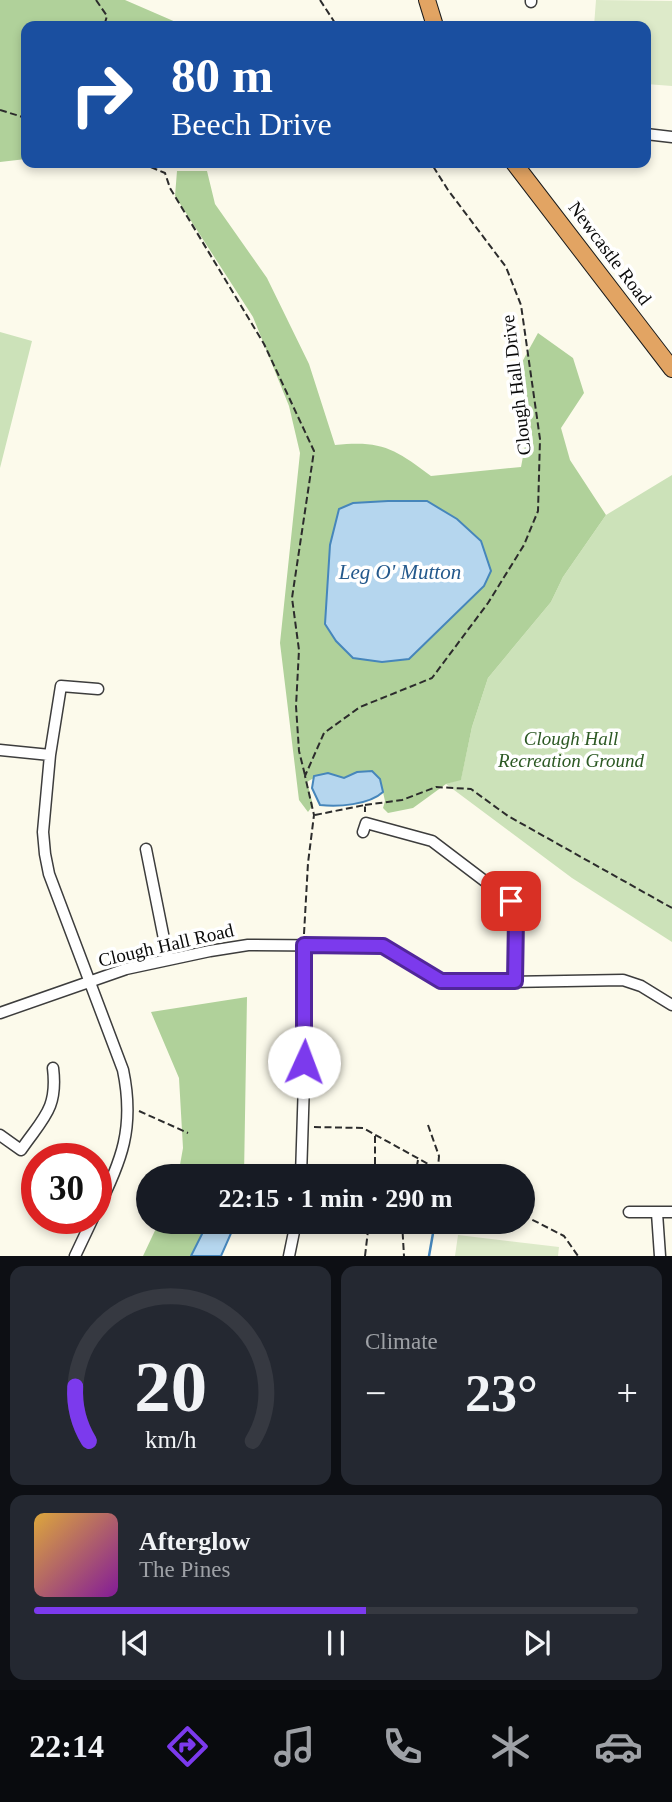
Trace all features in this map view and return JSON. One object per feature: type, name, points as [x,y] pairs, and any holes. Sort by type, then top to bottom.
[{"type":"highway","points":[[427,0],[433,21]]},
{"type":"highway","name":"Newcastle Road","points":[[518,168],[672,369]]},
{"type":"street","points":[[651,135],[672,137]]},
{"type":"street","points":[[98,689],[61,686],[50,755],[43,832],[49,874],[123,1070],[129,1107],[120,1161],[112,1178]]},
{"type":"street","points":[[0,750],[50,755]]},
{"type":"street","points":[[364,828],[432,841],[511,901],[516,918],[515,981]]},
{"type":"street","points":[[146,849],[167,959]]},
{"type":"street","name":"Clough Hall Road","points":[[0,1013],[89,981],[167,959],[248,945],[383,946],[441,981],[623,980],[641,986],[672,1005]]},
{"type":"street","points":[[301,1164],[304,945]]},
{"type":"street","points":[[0,1135],[21,1150],[53,1102],[56,1092],[53,1068]]},
{"type":"street","points":[[629,1212],[672,1212]]},
{"type":"street","points":[[657,1213],[660,1256]]},
{"type":"street","points":[[75,1256],[85,1234]]},
{"type":"street","points":[[289,1256],[294,1234]]},
{"type":"path","points":[[96,0],[107,16],[106,21]]},
{"type":"path","points":[[320,0],[334,21]]},
{"type":"path","points":[[0,110],[21,116]]},
{"type":"path","points":[[153,168],[165,173],[170,188],[264,344],[314,451],[292,598],[299,650],[296,706],[298,740],[314,815],[304,903],[304,945]]},
{"type":"path","name":"Clough Hall Drive","points":[[305,776],[324,733],[360,707],[432,678],[488,603],[524,545],[538,511],[540,439],[521,305],[506,267],[434,168]]},
{"type":"path","points":[[314,815],[402,800],[436,787],[471,789],[508,816],[672,908]]},
{"type":"path","points":[[364,828],[365,805]]},
{"type":"path","points":[[129,1107],[188,1133]]},
{"type":"path","points":[[428,1125],[439,1156],[438,1164]]},
{"type":"path","points":[[303,1127],[363,1128],[427,1164]]},
{"type":"path","points":[[375,1136],[375,1164]]},
{"type":"path","points":[[417,1164],[418,1159]]},
{"type":"path","points":[[535,1221],[564,1236],[578,1256]]},
{"type":"path","points":[[365,1256],[368,1234]]},
{"type":"path","points":[[403,1234],[404,1256]]},
{"type":"green space","points":[[0,0],[125,0],[173,21],[21,21],[21,160],[0,162]]},
{"type":"green space","points":[[596,0],[672,1],[672,86],[651,84],[651,21],[594,21]]},
{"type":"green space","points":[[177,171],[207,171],[215,204],[267,278],[309,364],[335,445],[365,444],[387,448],[431,476],[521,467],[528,430],[516,373],[538,333],[573,358],[584,393],[561,428],[570,460],[606,515],[563,577],[551,602],[488,678],[472,727],[461,780],[446,784],[413,808],[388,813],[383,808],[385,801],[380,779],[357,772],[344,778],[321,775],[307,782],[313,805],[308,812],[299,800],[280,643],[300,453],[289,406],[253,317],[175,196]]},
{"type":"green space","points":[[0,332],[32,341],[0,468]]},
{"type":"green space","name":"Clough Hall Recreation Ground","points":[[672,475],[672,942],[572,878],[446,784],[461,779],[472,727],[488,678],[551,602],[563,577],[606,515]]},
{"type":"green space","points":[[247,997],[244,1164],[180,1164],[183,1148],[179,1078],[151,1012]]},
{"type":"green space","points":[[153,1234],[202,1234],[191,1256],[143,1256]]},
{"type":"green space","points":[[458,1235],[559,1247],[558,1256],[455,1256]]},
{"type":"water","name":"Leg O' Mutton","points":[[427,501],[457,519],[481,541],[491,571],[484,586],[409,659],[382,662],[353,658],[336,641],[325,624],[330,545],[339,509],[353,503]]},
{"type":"water","points":[[372,771],[380,779],[383,792],[370,800],[344,805],[320,805],[312,788],[314,776],[328,773],[344,778],[357,772]]},
{"type":"water","points":[[202,1234],[231,1234],[221,1256],[191,1256]]},
{"type":"waterway","points":[[429,1256],[433,1234]]},
{"type":"route","points":[[304,1062],[304,945],[383,946],[394,950],[428,975],[441,981],[515,981],[516,918],[511,901]]}]
